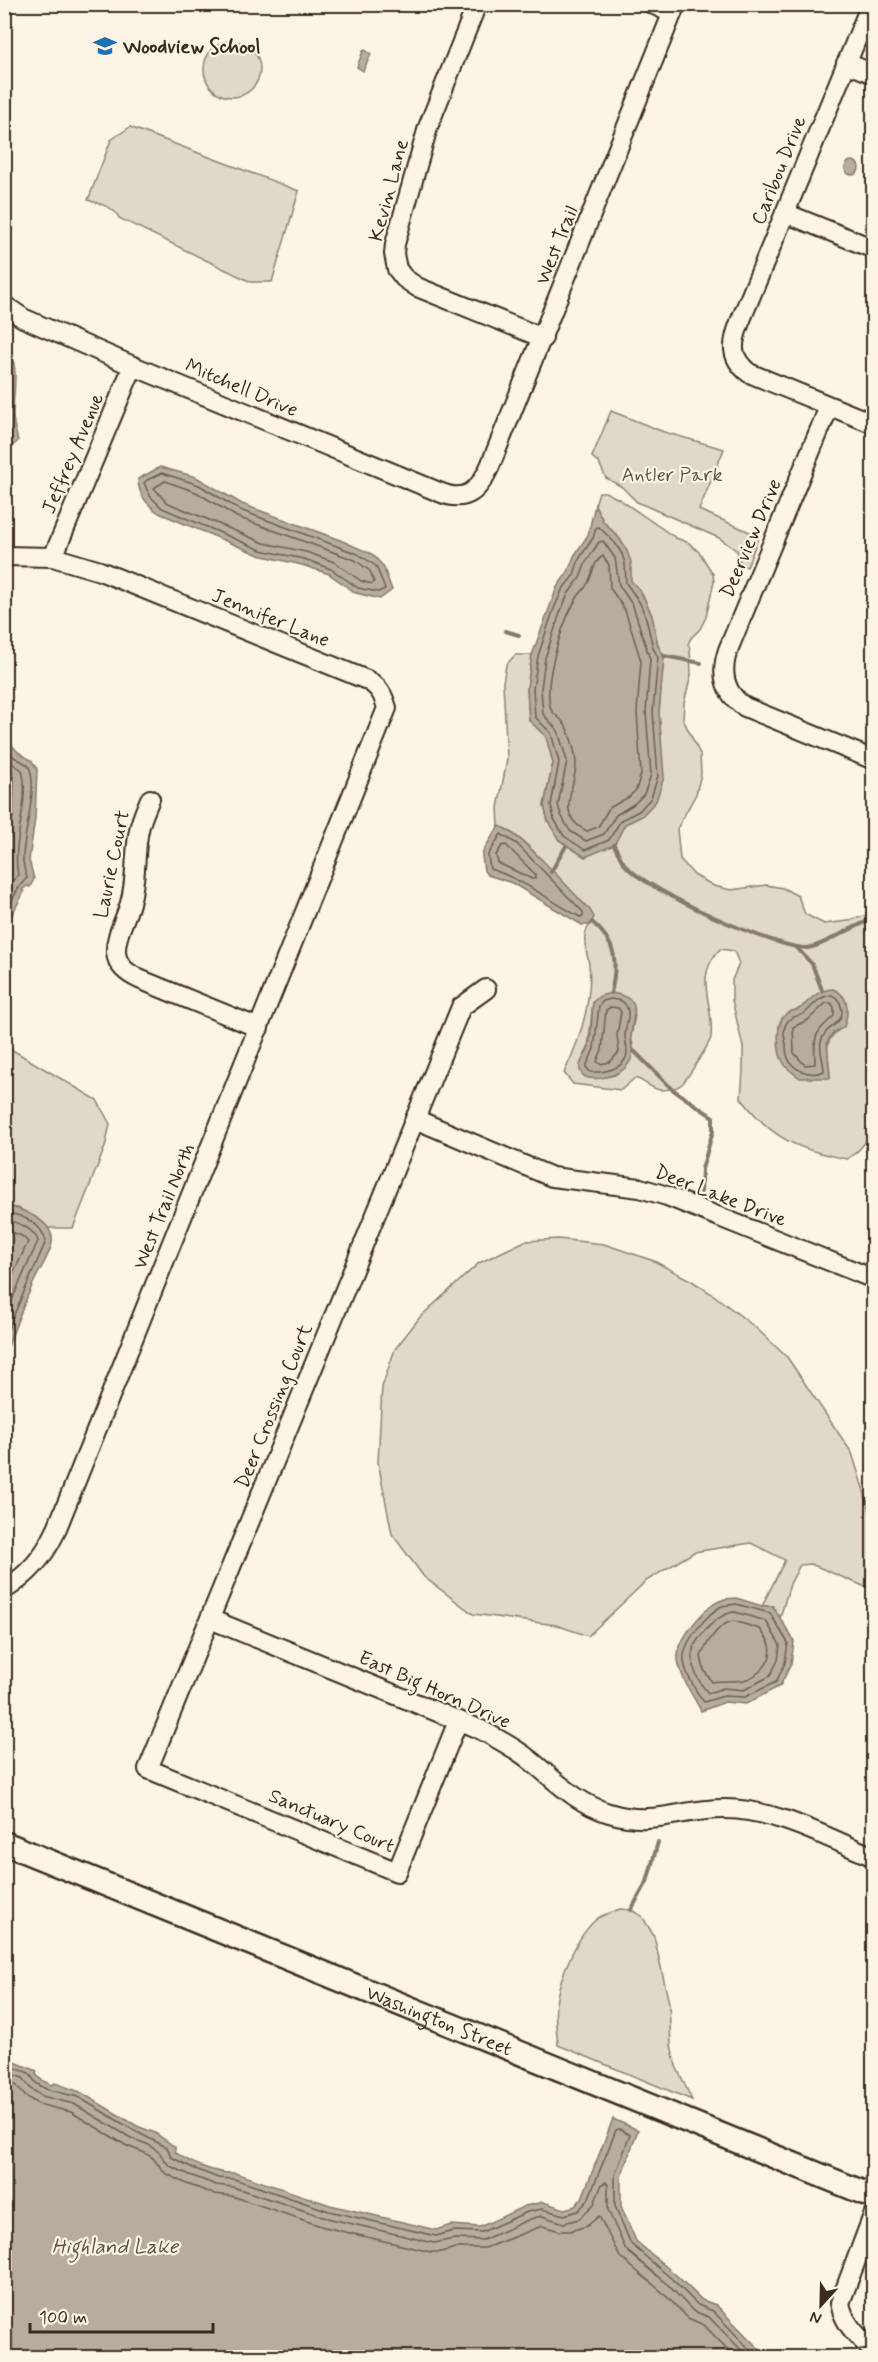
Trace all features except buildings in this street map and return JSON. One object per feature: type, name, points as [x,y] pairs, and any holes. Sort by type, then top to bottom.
[{"type":"main road","name":"Washington Street","points":[[4,1843],[873,2197]]},
{"type":"street","name":"Kevin Lane","points":[[477,4],[426,135],[395,244],[395,263],[401,275],[417,287],[543,338]]},
{"type":"street","points":[[652,4],[674,9]]},
{"type":"street","name":"Caribou Drive","points":[[829,407],[749,373],[735,354],[733,340],[871,4]]},
{"type":"street","name":"West Trail","points":[[468,495],[485,478],[674,9]]},
{"type":"street","points":[[846,63],[873,74]]},
{"type":"street","points":[[785,213],[873,249]]},
{"type":"street","name":"Mitchell Drive","points":[[4,305],[22,318],[133,366],[446,495],[459,497],[468,495]]},
{"type":"street","name":"Jeffrey Avenue","points":[[53,557],[133,366]]},
{"type":"street","points":[[829,407],[873,424]]},
{"type":"street","name":"Deerview Drive","points":[[829,407],[728,650],[723,664],[723,675],[737,701],[753,711],[872,754]]},
{"type":"street","name":"Jennifer Lane","points":[[4,556],[53,557],[100,571],[377,686],[384,696],[387,708],[341,824]]},
{"type":"street","name":"Laurie Court","points":[[150,799],[139,827],[135,882],[117,941],[116,954],[119,964],[139,979],[259,1028]]},
{"type":"street","name":"West Trail North","points":[[4,1590],[19,1581],[36,1565],[46,1552],[55,1533],[341,824]]},
{"type":"street","name":"Deer Crossing Court","points":[[231,1802],[148,1769],[461,1007],[486,989]]},
{"type":"street","name":"Deer Lake Drive","points":[[415,1119],[552,1177],[640,1188],[667,1196],[873,1279]]},
{"type":"street","name":"East Big Horn Drive","points":[[210,1619],[458,1720],[504,1742],[528,1758],[565,1791],[583,1803],[605,1812],[627,1818],[651,1820],[702,1810],[751,1811],[771,1815],[873,1857]]},
{"type":"street","name":"Sanctuary Court","points":[[231,1802],[397,1872],[458,1720]]},
{"type":"street","points":[[873,2212],[840,2303],[842,2316],[847,2325],[873,2352]]},
{"type":"green space","points":[[226,41],[238,41],[248,45],[256,53],[260,69],[256,85],[248,93],[238,97],[226,97],[216,93],[208,85],[204,75],[204,63],[208,53],[216,45]]},
{"type":"green space","points":[[130,127],[299,191],[272,282],[251,282],[119,218],[106,206],[88,200],[111,140]]},
{"type":"green space","name":"Antler Park","points":[[611,411],[664,432],[724,449],[699,510],[759,536],[747,567],[741,565],[737,551],[719,538],[637,502],[622,487],[606,478],[599,463],[592,457]]},
{"type":"green space","points":[[599,492],[605,492],[619,499],[676,538],[689,543],[700,553],[713,574],[714,582],[706,617],[688,644],[691,675],[684,703],[683,719],[700,754],[701,774],[696,794],[677,829],[680,859],[694,875],[714,886],[731,890],[766,885],[783,888],[798,896],[805,914],[824,924],[848,921],[873,913],[874,1127],[863,1145],[847,1159],[814,1151],[786,1140],[763,1123],[741,1098],[743,1047],[732,1000],[732,980],[739,964],[734,951],[720,949],[707,971],[706,991],[711,1037],[682,1084],[660,1090],[635,1078],[621,1090],[573,1084],[564,1073],[584,1022],[590,974],[585,938],[592,922],[536,854],[523,841],[499,826],[498,808],[507,759],[503,682],[506,665],[515,655],[532,655],[527,688],[529,720],[546,736],[553,763],[544,806],[548,821],[559,840],[585,857],[614,845],[625,824],[642,816],[661,743],[659,712],[664,656],[658,646],[652,616],[645,600],[639,589],[631,582],[620,539],[603,521],[595,505]],"holes":[[[593,1002],[635,1015],[631,1036],[634,1051],[625,1067],[615,1075],[600,1078],[584,1057],[588,1048]],[[799,1009],[840,1029],[830,1039],[828,1045],[830,1078],[780,1055],[779,1026],[781,1021],[784,1016]]]},
{"type":"green space","points":[[4,1045],[97,1100],[110,1124],[105,1147],[73,1228],[48,1228],[35,1217],[18,1208],[5,1206]]},
{"type":"green space","points":[[558,1239],[604,1244],[654,1261],[715,1296],[756,1328],[787,1357],[852,1453],[873,1520],[873,1590],[811,1564],[800,1565],[790,1584],[780,1618],[773,1606],[762,1606],[785,1560],[751,1543],[694,1552],[646,1581],[588,1636],[556,1625],[473,1614],[424,1577],[392,1534],[378,1462],[382,1387],[395,1349],[420,1317],[479,1263],[525,1241]]},
{"type":"green space","points":[[620,1909],[631,1910],[642,1916],[654,1936],[669,2003],[671,2045],[676,2066],[692,2100],[558,2045],[556,2004],[570,1957],[590,1925],[598,1918]]},
{"type":"water","points":[[365,50],[371,54],[363,71],[357,67]]},
{"type":"water","points":[[849,161],[855,161],[859,168],[855,175],[849,175],[845,171],[845,165]]},
{"type":"water","points":[[5,348],[10,353],[15,369],[13,417],[18,441],[5,453]]},
{"type":"water","points":[[160,467],[196,477],[242,504],[372,554],[383,566],[392,590],[380,599],[356,593],[329,574],[259,555],[159,513],[144,499],[138,479]]},
{"type":"water","points":[[595,505],[603,521],[620,539],[627,551],[631,562],[631,581],[645,600],[652,616],[658,646],[664,656],[659,712],[664,777],[656,801],[642,816],[625,824],[614,845],[585,857],[559,840],[548,821],[544,806],[553,763],[546,737],[529,720],[527,688],[532,655],[557,587],[588,535]]},
{"type":"water","points":[[4,722],[10,743],[18,752],[32,761],[37,769],[35,818],[29,860],[34,879],[30,887],[27,886],[22,890],[24,892],[5,928],[7,817],[4,813]]},
{"type":"water","points":[[499,826],[520,839],[590,910],[594,917],[590,925],[582,925],[512,883],[488,875],[484,871],[482,856],[484,849]]},
{"type":"water","points":[[833,989],[843,996],[847,1005],[847,1016],[844,1027],[833,1033],[827,1042],[830,1078],[800,1078],[786,1066],[781,1057],[778,1037],[782,1018],[800,1008],[820,992]]},
{"type":"water","points":[[611,993],[629,999],[633,1004],[632,1057],[625,1068],[615,1074],[601,1078],[588,1078],[583,1075],[580,1067],[590,1043],[593,1002],[600,996]]},
{"type":"water","points":[[4,1206],[27,1213],[43,1222],[51,1235],[52,1243],[34,1281],[5,1355]]},
{"type":"water","points":[[736,1598],[762,1606],[773,1606],[794,1641],[791,1664],[780,1686],[746,1704],[725,1702],[701,1711],[680,1668],[678,1654],[680,1647],[683,1639],[709,1608],[724,1599]]},
{"type":"water","name":"Highland Lake","points":[[5,2058],[37,2071],[36,2074],[40,2079],[51,2085],[55,2083],[80,2092],[137,2126],[155,2133],[175,2147],[175,2152],[203,2167],[219,2172],[235,2173],[330,2205],[436,2230],[451,2225],[480,2227],[525,2206],[543,2202],[565,2209],[575,2206],[582,2198],[613,2119],[638,2130],[621,2177],[621,2206],[636,2241],[702,2300],[716,2305],[765,2357],[5,2357]]},
{"type":"waterway","points":[[505,631],[519,635]]},
{"type":"waterway","points":[[664,656],[701,663]]},
{"type":"waterway","points":[[614,845],[628,868],[661,891],[742,929],[791,946],[814,947],[874,919]]},
{"type":"waterway","points":[[551,872],[566,846]]},
{"type":"waterway","points":[[592,922],[606,938],[614,954],[611,993]]},
{"type":"waterway","points":[[796,947],[812,964],[822,990]]},
{"type":"waterway","points":[[634,1051],[672,1089],[713,1117],[713,1131],[702,1169],[701,1192]]},
{"type":"waterway","points":[[631,1910],[647,1882],[658,1842]]},
{"type":"place","name":"Woodview School","points":[[105,46]]}]
